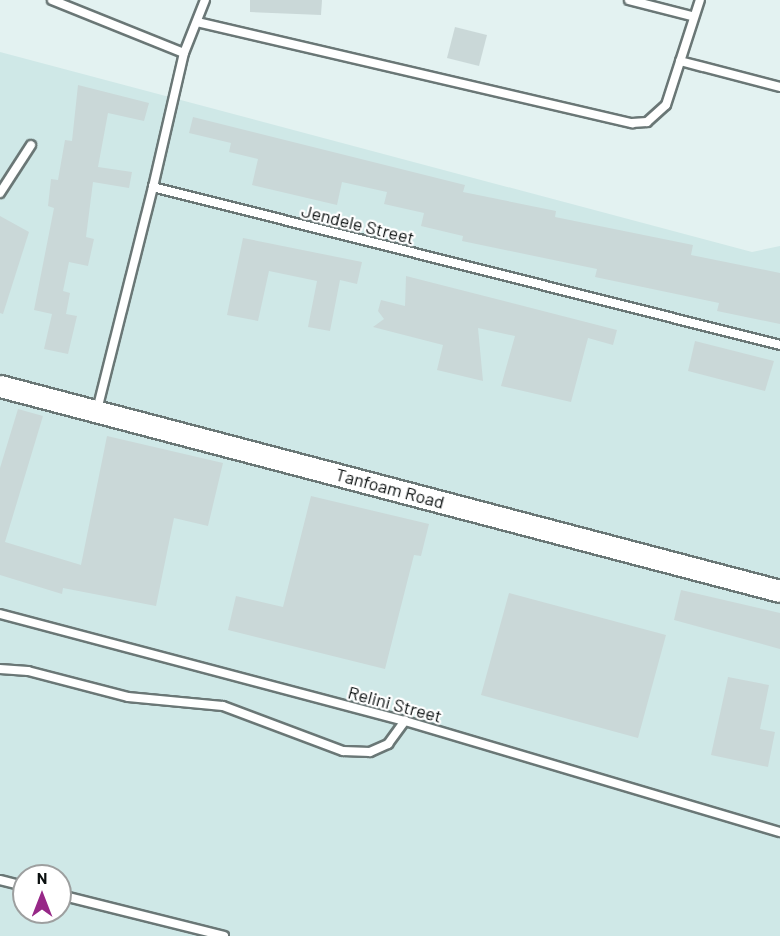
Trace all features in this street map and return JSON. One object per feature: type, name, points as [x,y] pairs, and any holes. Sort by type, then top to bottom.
[{"type":"street","name":"Tanfoam Road","points":[[0,386],[780,591]]},
{"type":"lane","points":[[52,0],[184,53]]},
{"type":"lane","points":[[97,411],[184,53],[205,0]]},
{"type":"lane","points":[[629,0],[692,16]]},
{"type":"lane","points":[[197,22],[632,123],[660,115],[680,61],[692,16],[700,0]]},
{"type":"lane","points":[[680,61],[780,87]]},
{"type":"lane","points":[[0,193],[31,145]]},
{"type":"lane","name":"Jendele Street","points":[[153,187],[780,345]]},
{"type":"lane","name":"Relini Street","points":[[0,614],[405,721],[780,832]]},
{"type":"lane","points":[[0,669],[28,671],[128,698],[223,706],[343,751],[370,752],[388,744],[405,721]]},
{"type":"lane","points":[[72,898],[224,936]]},
{"type":"shaded area","points":[[0,52],[752,252],[780,246],[780,936],[0,936]]},
{"type":"building","points":[[250,0],[322,0],[321,15],[250,12]]},
{"type":"building","points":[[455,27],[487,35],[479,66],[447,58]]},
{"type":"building","points":[[78,85],[149,103],[144,121],[108,113],[98,167],[132,172],[129,188],[93,182],[86,237],[94,239],[88,266],[69,262],[63,291],[70,293],[66,314],[77,316],[68,354],[44,349],[52,314],[34,310],[54,208],[48,206],[51,179],[58,180],[65,140],[72,141]]},
{"type":"building","points":[[193,117],[465,185],[463,192],[556,211],[555,217],[693,245],[691,255],[780,273],[780,324],[717,311],[719,303],[595,277],[597,269],[462,241],[463,236],[421,226],[424,213],[384,204],[387,192],[342,182],[337,205],[252,185],[258,159],[229,152],[231,143],[189,133]]},
{"type":"building","points":[[0,216],[29,232],[3,314],[0,313]]},
{"type":"building","points":[[243,238],[362,262],[357,284],[340,280],[330,331],[308,327],[317,281],[269,271],[258,321],[227,315]]},
{"type":"building","points":[[406,276],[617,330],[613,345],[588,338],[571,402],[501,386],[515,336],[478,328],[483,381],[437,370],[443,345],[373,327],[384,319],[378,311],[381,300],[405,306]]},
{"type":"building","points":[[695,341],[774,361],[765,391],[688,371]]},
{"type":"building","points":[[18,409],[43,416],[5,542],[81,565],[107,436],[223,463],[208,526],[174,518],[156,606],[63,588],[62,594],[0,575],[0,468]]},
{"type":"building","points":[[311,496],[429,524],[421,556],[414,555],[385,669],[228,630],[236,596],[283,607]]},
{"type":"building","points":[[681,590],[780,613],[780,649],[674,620]]},
{"type":"building","points":[[509,593],[666,635],[638,738],[481,695]]},
{"type":"building","points":[[728,677],[769,685],[760,729],[775,732],[768,767],[711,755]]}]
